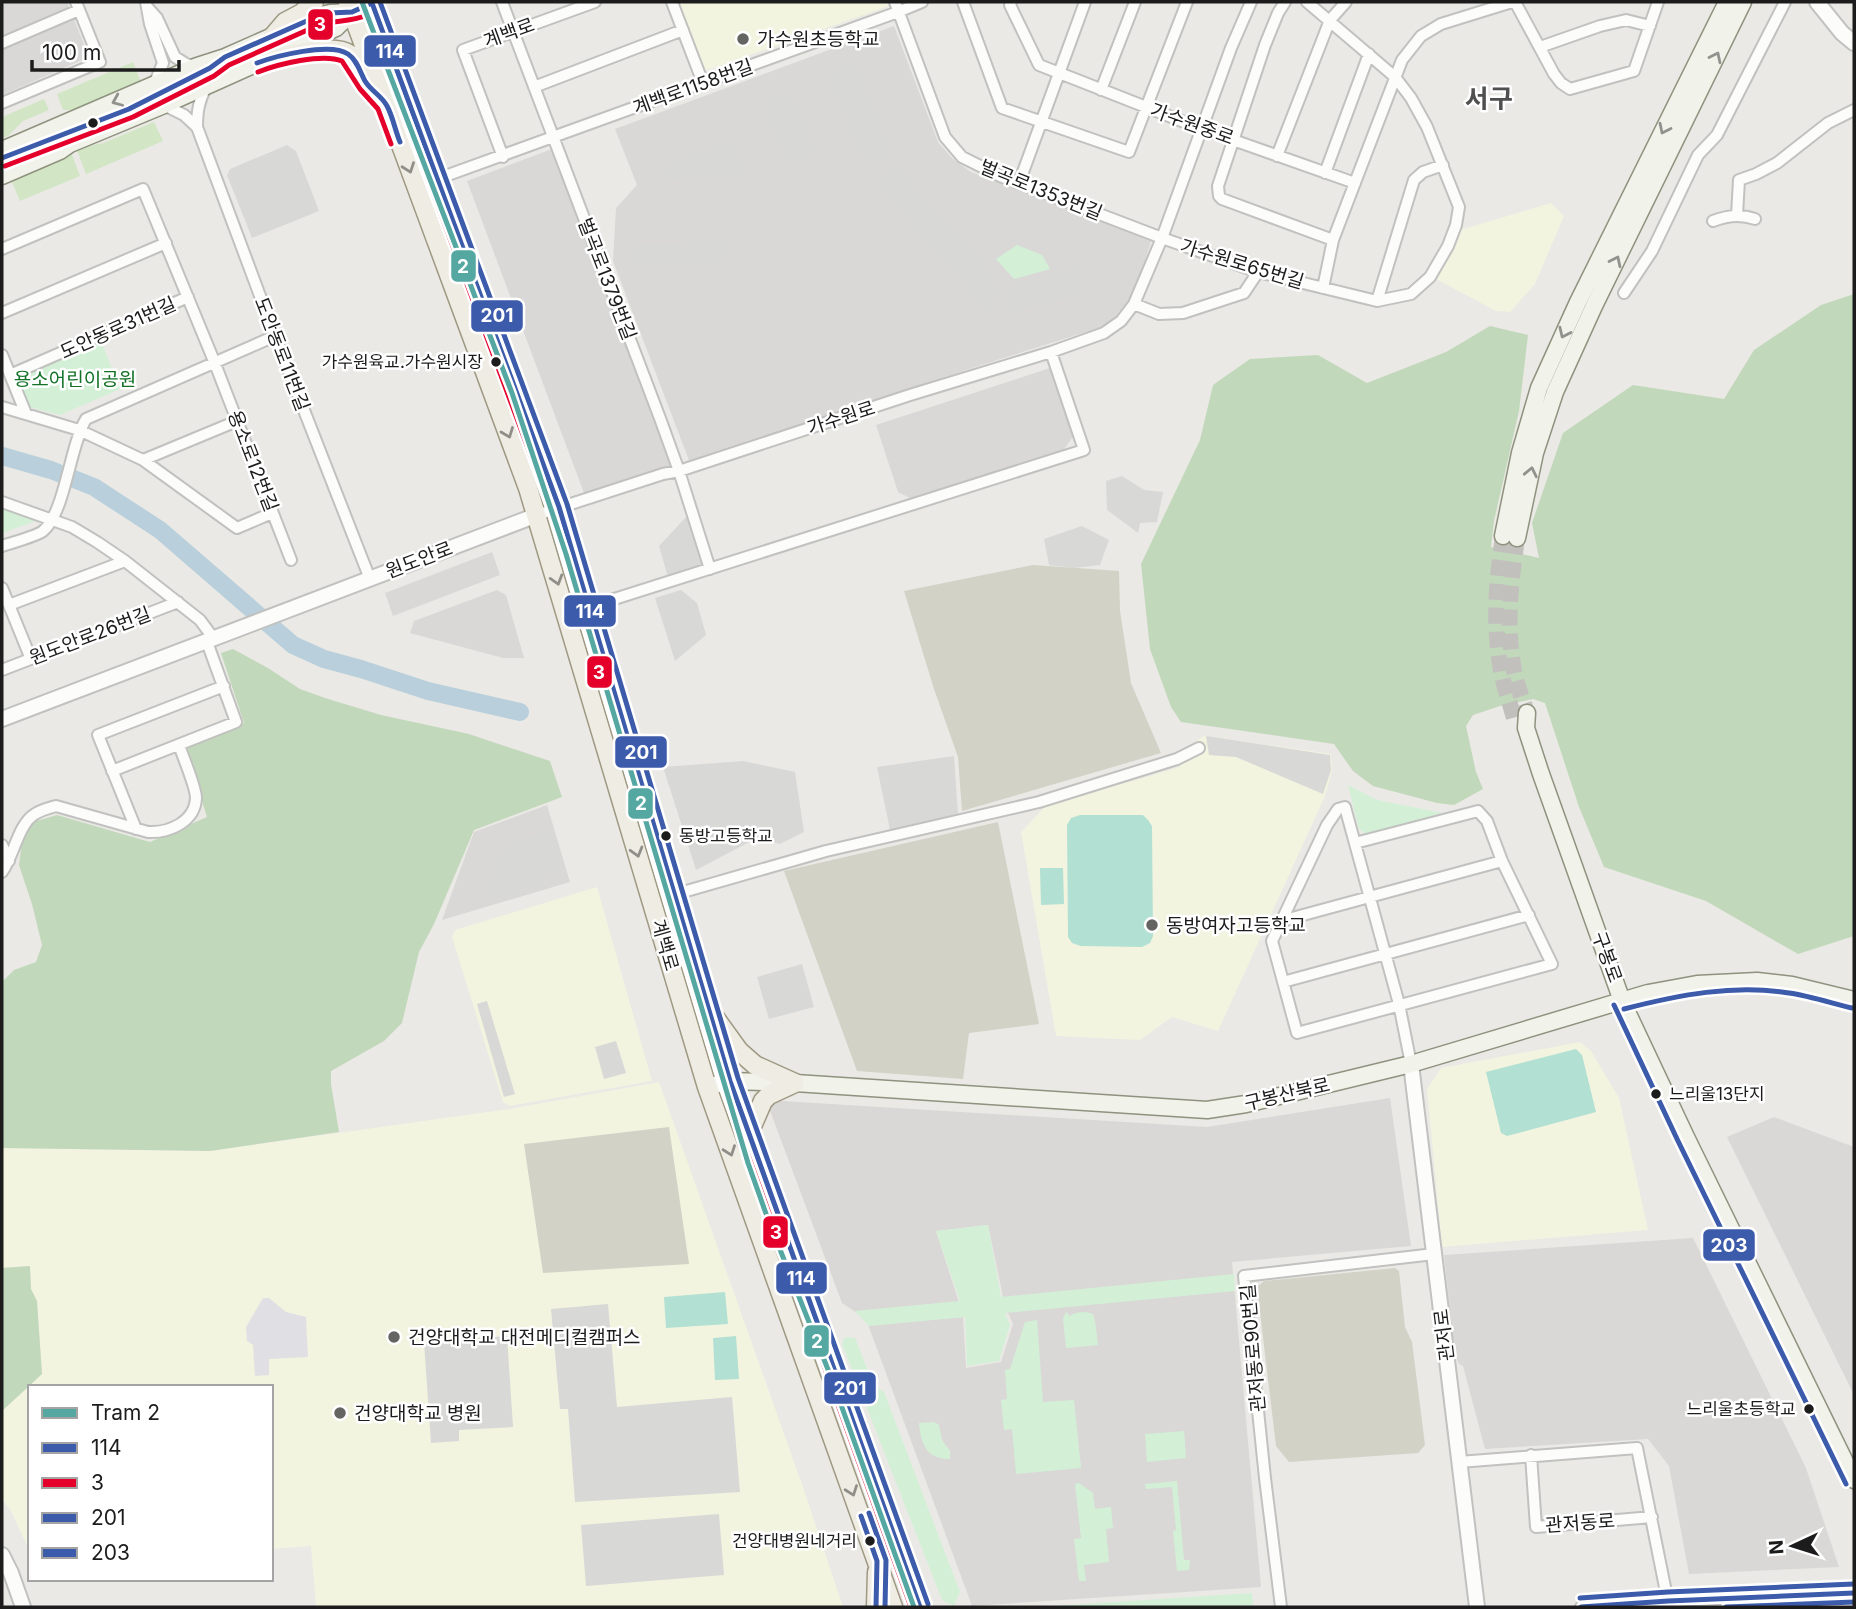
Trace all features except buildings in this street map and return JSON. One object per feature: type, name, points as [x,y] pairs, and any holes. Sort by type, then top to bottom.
[{"type":"main road","points":[[273,36],[285,22],[302,13],[314,2]]},
{"type":"main road","points":[[2,150],[318,16],[373,2]]},
{"type":"main road","name":"계백로","points":[[373,2],[559,507],[730,1081],[920,1607]]},
{"type":"main road","points":[[1510,537],[1520,453],[1539,388],[1585,290],[1738,4]]},
{"type":"main road","points":[[2,176],[336,28],[350,7]]},
{"type":"main road","name":"계백로","points":[[350,7],[537,515],[706,1087],[893,1607]]},
{"type":"main road","points":[[262,61],[336,48],[349,55],[358,65],[366,82],[386,103]]},
{"type":"main road","name":"구봉로","points":[[1522,720],[1622,1001],[1854,1480]]},
{"type":"main road","name":"구봉산북로","points":[[706,1087],[730,1081],[796,1083],[1207,1110],[1246,1104],[1411,1063],[1648,993],[1697,984],[1757,981],[1792,985],[1854,1000]]},
{"type":"main road","points":[[709,1010],[739,1051],[755,1065],[796,1083]]},
{"type":"main road","points":[[749,1133],[763,1101],[769,1095],[796,1083]]},
{"type":"main road","points":[[876,1607],[877,1561]]},
{"type":"main road","points":[[911,1577],[934,1607]]},
{"type":"street","points":[[146,4],[159,2]]},
{"type":"street","name":"벌곡로1379번길","points":[[502,2],[679,471],[710,569]]},
{"type":"street","name":"계백로","points":[[503,156],[463,50],[595,2]]},
{"type":"street","points":[[672,2],[703,83]]},
{"type":"street","name":"계백로1158번길","points":[[437,179],[703,83],[896,7],[922,2]]},
{"type":"street","points":[[963,2],[1002,108],[1129,152],[1187,2]]},
{"type":"street","name":"가수원중로","points":[[1011,2],[1010,5],[1039,65],[1202,129],[1355,183]]},
{"type":"street","points":[[1020,183],[1085,2]]},
{"type":"street","points":[[1101,90],[1135,2]]},
{"type":"street","name":"가수원로","points":[[537,515],[1051,352],[1104,333],[1121,321],[1135,304],[1162,238],[1231,48],[1251,2]]},
{"type":"street","points":[[1284,2],[1265,45],[1218,186],[1219,196],[1333,240]]},
{"type":"street","name":"가수원로65번길","points":[[1162,238],[1258,272],[1377,301],[1411,295],[1430,277],[1448,246],[1459,207],[1427,127],[1411,98],[1395,77],[1307,2]]},
{"type":"street","points":[[1277,156],[1330,20],[1346,2]]},
{"type":"street","points":[[1513,2],[1561,83],[1570,89],[1634,71],[1658,2]]},
{"type":"street","name":"가수원로65번길","points":[[1323,288],[1333,240],[1402,60],[1422,36],[1441,24],[1513,2]]},
{"type":"street","points":[[1624,293],[1652,251],[1698,156],[1717,135],[1785,2]]},
{"type":"street","points":[[1817,2],[1842,33],[1854,43]]},
{"type":"street","points":[[146,4],[157,18],[175,57],[186,64],[197,66]]},
{"type":"street","points":[[146,4],[163,63],[154,85]]},
{"type":"street","points":[[2,43],[78,6],[100,62],[2,103]]},
{"type":"street","name":"벌곡로1353번길","points":[[896,7],[945,137],[962,157],[1000,176],[1162,238]]},
{"type":"street","points":[[1540,47],[1626,20],[1650,26]]},
{"type":"street","points":[[534,87],[683,30]]},
{"type":"street","points":[[1325,173],[1369,54]]},
{"type":"street","points":[[197,127],[197,111],[207,86]]},
{"type":"street","points":[[164,105],[184,115],[197,127]]},
{"type":"street","points":[[1737,215],[1739,180],[1777,163],[1828,123],[1854,110]]},
{"type":"street","name":"도안동로11번길","points":[[197,127],[370,579]]},
{"type":"street","points":[[1377,301],[1414,180],[1423,172],[1443,165]]},
{"type":"street","name":"용소로12번길","points":[[2,249],[143,189],[214,361],[291,560]]},
{"type":"street","points":[[1713,220],[1737,215],[1755,219]]},
{"type":"street","points":[[2,313],[166,243]]},
{"type":"street","points":[[1135,304],[1159,314],[1183,313],[1244,293],[1258,272]]},
{"type":"street","name":"도안동로31번길","points":[[10,375],[188,297]]},
{"type":"street","points":[[2,546],[43,531],[51,519],[75,450],[79,430],[86,419],[275,336]]},
{"type":"street","points":[[589,607],[1084,450],[1051,352]]},
{"type":"street","points":[[2,355],[26,414]]},
{"type":"street","points":[[2,407],[79,430],[143,460],[237,528],[272,513]]},
{"type":"street","points":[[143,460],[237,421]]},
{"type":"street","name":"원도안로26번길","points":[[2,502],[72,527],[125,561],[200,620],[210,640],[236,722],[179,745]]},
{"type":"street","name":"원도안로","points":[[210,640],[537,515]]},
{"type":"street","points":[[9,606],[125,561]]},
{"type":"street","points":[[2,588],[31,659]]},
{"type":"street","name":"원도안로26번길","points":[[2,670],[178,602]]},
{"type":"street","points":[[2,719],[210,640]]},
{"type":"street","points":[[136,829],[98,735],[224,686]]},
{"type":"street","points":[[2,872],[28,820],[45,809],[56,806],[159,833],[188,819],[196,799],[179,745],[112,771]]},
{"type":"street","points":[[676,894],[826,851],[1039,802],[1177,759],[1199,748]]},
{"type":"street","points":[[1355,843],[1478,811],[1487,821],[1502,860],[1552,964],[1399,1004],[1297,1032],[1272,941],[1338,809],[1345,807],[1399,1004],[1411,1063]]},
{"type":"street","points":[[2,845],[9,861]]},
{"type":"street","points":[[1281,921],[1502,860]]},
{"type":"street","points":[[1283,982],[1529,915]]},
{"type":"street","name":"관저로","points":[[1411,1063],[1477,1607]]},
{"type":"street","name":"관저동로90번길","points":[[1281,1607],[1244,1276],[1434,1254]]},
{"type":"street","points":[[1459,1462],[1637,1448],[1669,1604]]},
{"type":"street","name":"관저동로","points":[[1531,1455],[1536,1527],[1652,1517]]},
{"type":"street","points":[[2,1555],[23,1607]]},
{"type":"street","points":[[1581,1607],[1854,1593]]},
{"type":"shaded area","points":[[2,2],[67,2],[89,57],[2,95]]},
{"type":"shaded area","name":"가수원초등학교","points":[[676,2],[887,2],[889,6],[702,72]]},
{"type":"shaded area","points":[[894,26],[938,142],[952,158],[971,172],[1151,241],[1136,291],[1108,325],[690,463],[613,261],[616,208],[637,185],[615,129]]},
{"type":"shaded area","points":[[856,59],[894,154],[864,166],[826,71]]},
{"type":"shaded area","points":[[792,91],[818,153],[787,166],[761,103]]},
{"type":"shaded area","points":[[732,137],[749,181],[721,174],[667,181],[660,169]]},
{"type":"shaded area","points":[[287,145],[296,151],[319,211],[252,238],[227,175],[230,169]]},
{"type":"shaded area","points":[[552,149],[672,469],[587,501],[467,181]]},
{"type":"shaded area","points":[[895,164],[994,274],[998,293],[993,318],[875,183]]},
{"type":"shaded area","points":[[1551,203],[1564,216],[1535,284],[1510,312],[1496,311],[1436,279],[1460,230]]},
{"type":"shaded area","points":[[732,241],[724,261],[633,265],[632,245]]},
{"type":"shaded area","points":[[1079,266],[1086,294],[1006,313],[1006,285]]},
{"type":"shaded area","points":[[1050,368],[1073,437],[1061,453],[910,498],[898,492],[876,425]]},
{"type":"shaded area","points":[[1122,476],[1144,490],[1163,492],[1157,522],[1140,523],[1138,533],[1107,510],[1106,481]]},
{"type":"shaded area","points":[[687,516],[704,567],[668,577],[659,546]]},
{"type":"shaded area","points":[[1082,526],[1109,540],[1100,565],[1074,568],[1049,565],[1044,539]]},
{"type":"shaded area","points":[[492,552],[500,575],[393,616],[385,593]]},
{"type":"shaded area","points":[[1033,565],[1119,571],[1120,611],[1131,683],[1161,753],[962,811],[958,757],[904,591]]},
{"type":"shaded area","points":[[497,590],[506,595],[524,658],[503,658],[410,633],[414,621]]},
{"type":"shaded area","points":[[681,590],[697,603],[706,635],[675,661],[655,598]]},
{"type":"shaded area","name":"동방여자고등학교","points":[[1204,736],[1331,754],[1332,770],[1325,796],[1218,1031],[1172,1017],[1140,1040],[1056,1036],[1021,832],[1046,806],[1180,767],[1184,750]]},
{"type":"shaded area","points":[[1206,736],[1330,755],[1331,770],[1323,794],[1236,757],[1209,755]]},
{"type":"shaded area","points":[[954,756],[958,814],[890,830],[877,767]]},
{"type":"shaded area","points":[[743,761],[795,772],[804,832],[780,844],[757,838],[696,870],[663,767]]},
{"type":"shaded area","points":[[547,805],[570,882],[442,920],[474,832]]},
{"type":"shaded area","points":[[998,822],[1039,1024],[969,1033],[963,1079],[857,1071],[784,871]]},
{"type":"shaded area","points":[[554,830],[565,870],[547,875],[550,885],[502,899],[485,892],[504,844]]},
{"type":"shaded area","points":[[597,887],[652,1081],[509,1106],[503,1102],[452,937],[455,930]]},
{"type":"shaded area","points":[[802,964],[814,1007],[769,1019],[757,977]]},
{"type":"shaded area","points":[[487,1001],[515,1094],[504,1097],[477,1004]]},
{"type":"shaded area","points":[[616,1041],[626,1073],[604,1079],[595,1047]]},
{"type":"shaded area","points":[[1580,1042],[1591,1051],[1619,1098],[1648,1230],[1442,1247],[1427,1089],[1441,1068]]},
{"type":"shaded area","name":"건양대학교 대전메디컬캠퍼스","points":[[659,1082],[843,1607],[316,1607],[311,1546],[273,1549],[273,1385],[29,1385],[42,1373],[37,1301],[31,1290],[30,1266],[2,1268],[2,1148],[210,1151],[509,1109]]},
{"type":"shaded area","points":[[1390,1098],[1411,1246],[1232,1262],[1261,1587],[972,1606],[866,1319],[842,1303],[766,1100],[1207,1127]],"holes":[[[988,1225],[1005,1306],[1013,1324],[1001,1362],[966,1368],[963,1315],[936,1231]]]},
{"type":"shaded area","points":[[1774,1117],[1854,1147],[1854,1395],[1727,1137]]},
{"type":"shaded area","points":[[669,1127],[689,1264],[543,1273],[524,1144]]},
{"type":"shaded area","points":[[1693,1238],[1806,1468],[1839,1567],[1689,1574],[1669,1466],[1648,1439],[1485,1449],[1463,1366],[1455,1355],[1444,1255]]},
{"type":"shaded area","points":[[1395,1268],[1399,1271],[1405,1327],[1412,1342],[1425,1445],[1418,1453],[1289,1462],[1276,1446],[1257,1287],[1264,1281]]},
{"type":"shaded area","points":[[263,1298],[269,1298],[286,1312],[306,1317],[308,1357],[269,1359],[269,1375],[255,1376],[253,1345],[247,1341],[246,1327]]},
{"type":"shaded area","points":[[608,1304],[617,1407],[732,1397],[740,1492],[575,1502],[568,1409],[560,1409],[551,1309]]},
{"type":"shaded area","points":[[507,1336],[513,1427],[459,1430],[459,1441],[431,1443],[424,1342]]},
{"type":"shaded area","name":"건양대학교 대전메디컬캠퍼스","points":[[28,1386],[28,1548],[11,1511],[2,1499],[2,1411]]},
{"type":"shaded area","points":[[719,1514],[724,1575],[586,1586],[581,1525]]},
{"type":"green space","points":[[133,62],[141,82],[74,110],[63,110],[57,94]]},
{"type":"green space","points":[[44,99],[49,110],[23,121],[8,136],[2,138],[2,117]]},
{"type":"green space","points":[[154,122],[163,141],[86,174],[77,150],[103,143]]},
{"type":"green space","points":[[71,152],[80,176],[20,201],[12,182]]},
{"type":"green space","points":[[1017,245],[1042,255],[1050,269],[1014,279],[996,259]]},
{"type":"green space","points":[[1854,294],[1854,936],[1798,954],[1706,901],[1604,867],[1579,807],[1545,703],[1533,699],[1473,715],[1466,726],[1476,772],[1483,789],[1454,805],[1373,786],[1353,771],[1334,744],[1181,722],[1171,707],[1150,649],[1141,564],[1200,440],[1213,385],[1250,359],[1318,355],[1367,383],[1446,352],[1490,326],[1528,335],[1519,411],[1494,521],[1491,547],[1539,558],[1532,523],[1563,433],[1633,385],[1724,399],[1754,350],[1821,305]]},
{"type":"green space","name":"용소어린이공원","points":[[100,338],[120,389],[60,415],[29,407],[14,377]]},
{"type":"green space","points":[[2,508],[34,517],[33,522],[2,533]]},
{"type":"green space","points":[[233,649],[300,689],[325,698],[381,715],[469,734],[550,761],[562,797],[474,830],[434,924],[419,952],[402,1023],[384,1041],[331,1071],[339,1132],[210,1151],[2,1148],[2,982],[14,970],[36,962],[42,945],[19,865],[22,841],[33,822],[57,815],[150,842],[207,817],[186,751],[189,746],[244,723],[221,653]]},
{"type":"green space","points":[[1348,785],[1377,800],[1443,813],[1366,834],[1359,829]]},
{"type":"green space","points":[[1080,815],[1143,815],[1152,826],[1153,936],[1150,943],[1142,947],[1081,946],[1072,943],[1068,937],[1067,825],[1071,818]]},
{"type":"green space","points":[[1040,868],[1063,868],[1064,904],[1041,905]]},
{"type":"green space","points":[[1576,1049],[1582,1055],[1596,1112],[1507,1136],[1501,1133],[1486,1072]]},
{"type":"green space","points":[[988,1225],[1001,1297],[1234,1274],[1235,1291],[1005,1313],[1010,1325],[999,1361],[967,1366],[965,1317],[869,1326],[855,1311],[960,1301],[936,1231]]},
{"type":"green space","points":[[30,1266],[31,1289],[37,1301],[42,1374],[2,1411],[2,1268]]},
{"type":"green space","points":[[725,1292],[728,1324],[666,1328],[664,1297]]},
{"type":"green space","points":[[1066,1312],[1070,1316],[1081,1312],[1093,1314],[1098,1345],[1066,1348],[1063,1319]]},
{"type":"green space","points":[[1037,1320],[1043,1402],[1074,1400],[1081,1468],[1016,1474],[1012,1429],[1004,1430],[1001,1400],[1007,1399],[1005,1370],[1010,1369],[1025,1322]]},
{"type":"green space","points":[[736,1336],[739,1379],[715,1380],[713,1338]]},
{"type":"green space","points":[[845,1337],[855,1338],[874,1386],[884,1392],[960,1592],[954,1606],[942,1600],[842,1344]]},
{"type":"green space","points":[[934,1422],[939,1425],[942,1440],[950,1451],[950,1459],[935,1456],[923,1444],[919,1423]]},
{"type":"green space","points":[[1184,1431],[1186,1458],[1147,1462],[1145,1434]]},
{"type":"green space","points":[[1177,1481],[1184,1560],[1190,1560],[1189,1570],[1177,1571],[1172,1487],[1146,1489],[1145,1484]]},
{"type":"green space","points":[[1079,1483],[1093,1493],[1095,1509],[1111,1507],[1113,1528],[1106,1529],[1109,1562],[1084,1565],[1086,1581],[1079,1581],[1074,1539],[1081,1538],[1075,1484]]},
{"type":"green space","points":[[1252,1593],[1253,1605],[1037,1607]]},
{"type":"waterway","points":[[2,456],[51,470],[94,487],[160,530],[293,645],[324,659],[428,691],[520,712]]},
{"type":"tunnel","points":[[1503,536],[1496,620],[1501,671],[1514,718]]},
{"type":"tunnel","points":[[1517,538],[1511,586],[1510,632],[1514,671],[1527,713]]},
{"type":"tram line","name":"2","points":[[362,2],[512,393],[566,554],[748,1163],[831,1377],[914,1607]]},
{"type":"transit line","name":"201","points":[[380,2],[567,504],[738,1078],[928,1604]]},
{"type":"transit line","name":"114","points":[[2,158],[129,109],[210,68],[225,57],[318,16],[352,12],[372,3],[559,507],[730,1081],[920,1607]]},
{"type":"transit line","name":"3","points":[[5,166],[133,117],[214,76],[229,65],[321,24],[367,15],[551,510],[722,1083],[911,1607]]},
{"type":"transit line","name":"114","points":[[257,63],[316,50],[329,49],[348,54],[356,63],[367,85],[387,106],[400,142]]},
{"type":"transit line","name":"3","points":[[258,72],[312,59],[342,61],[360,89],[378,109],[391,144]]},
{"type":"transit line","name":"203","points":[[1624,1009],[1685,995],[1727,990],[1797,994],[1852,1008]]},
{"type":"transit line","name":"203","points":[[1614,1005],[1846,1484]]},
{"type":"transit line","name":"201","points":[[869,1513],[886,1560],[885,1607]]},
{"type":"transit line","name":"114","points":[[861,1516],[877,1561],[876,1607]]},
{"type":"transit line","name":"201","points":[[1580,1598],[1854,1584]]},
{"type":"transit line","name":"114","points":[[1581,1607],[1854,1593]]},
{"type":"transit line","name":"203","points":[[1726,1607],[1854,1602]]},
{"type":"place","name":"가수원초등학교","points":[[743,39]]},
{"type":"place","name":"가수원육교.가수원시장","points":[[496,362]]},
{"type":"place","name":"동방고등학교","points":[[666,836]]},
{"type":"place","name":"동방여자고등학교","points":[[1152,925]]},
{"type":"place","name":"느리울13단지","points":[[1656,1094]]},
{"type":"place","name":"건양대학교 대전메디컬캠퍼스","points":[[394,1337]]},
{"type":"place","name":"느리울초등학교","points":[[1809,1409]]},
{"type":"place","name":"건양대학교 병원","points":[[340,1413]]},
{"type":"place","name":"건양대병원네거리","points":[[870,1541]]},
{"type":"district","name":"서구","points":[[1489,98]]}]
